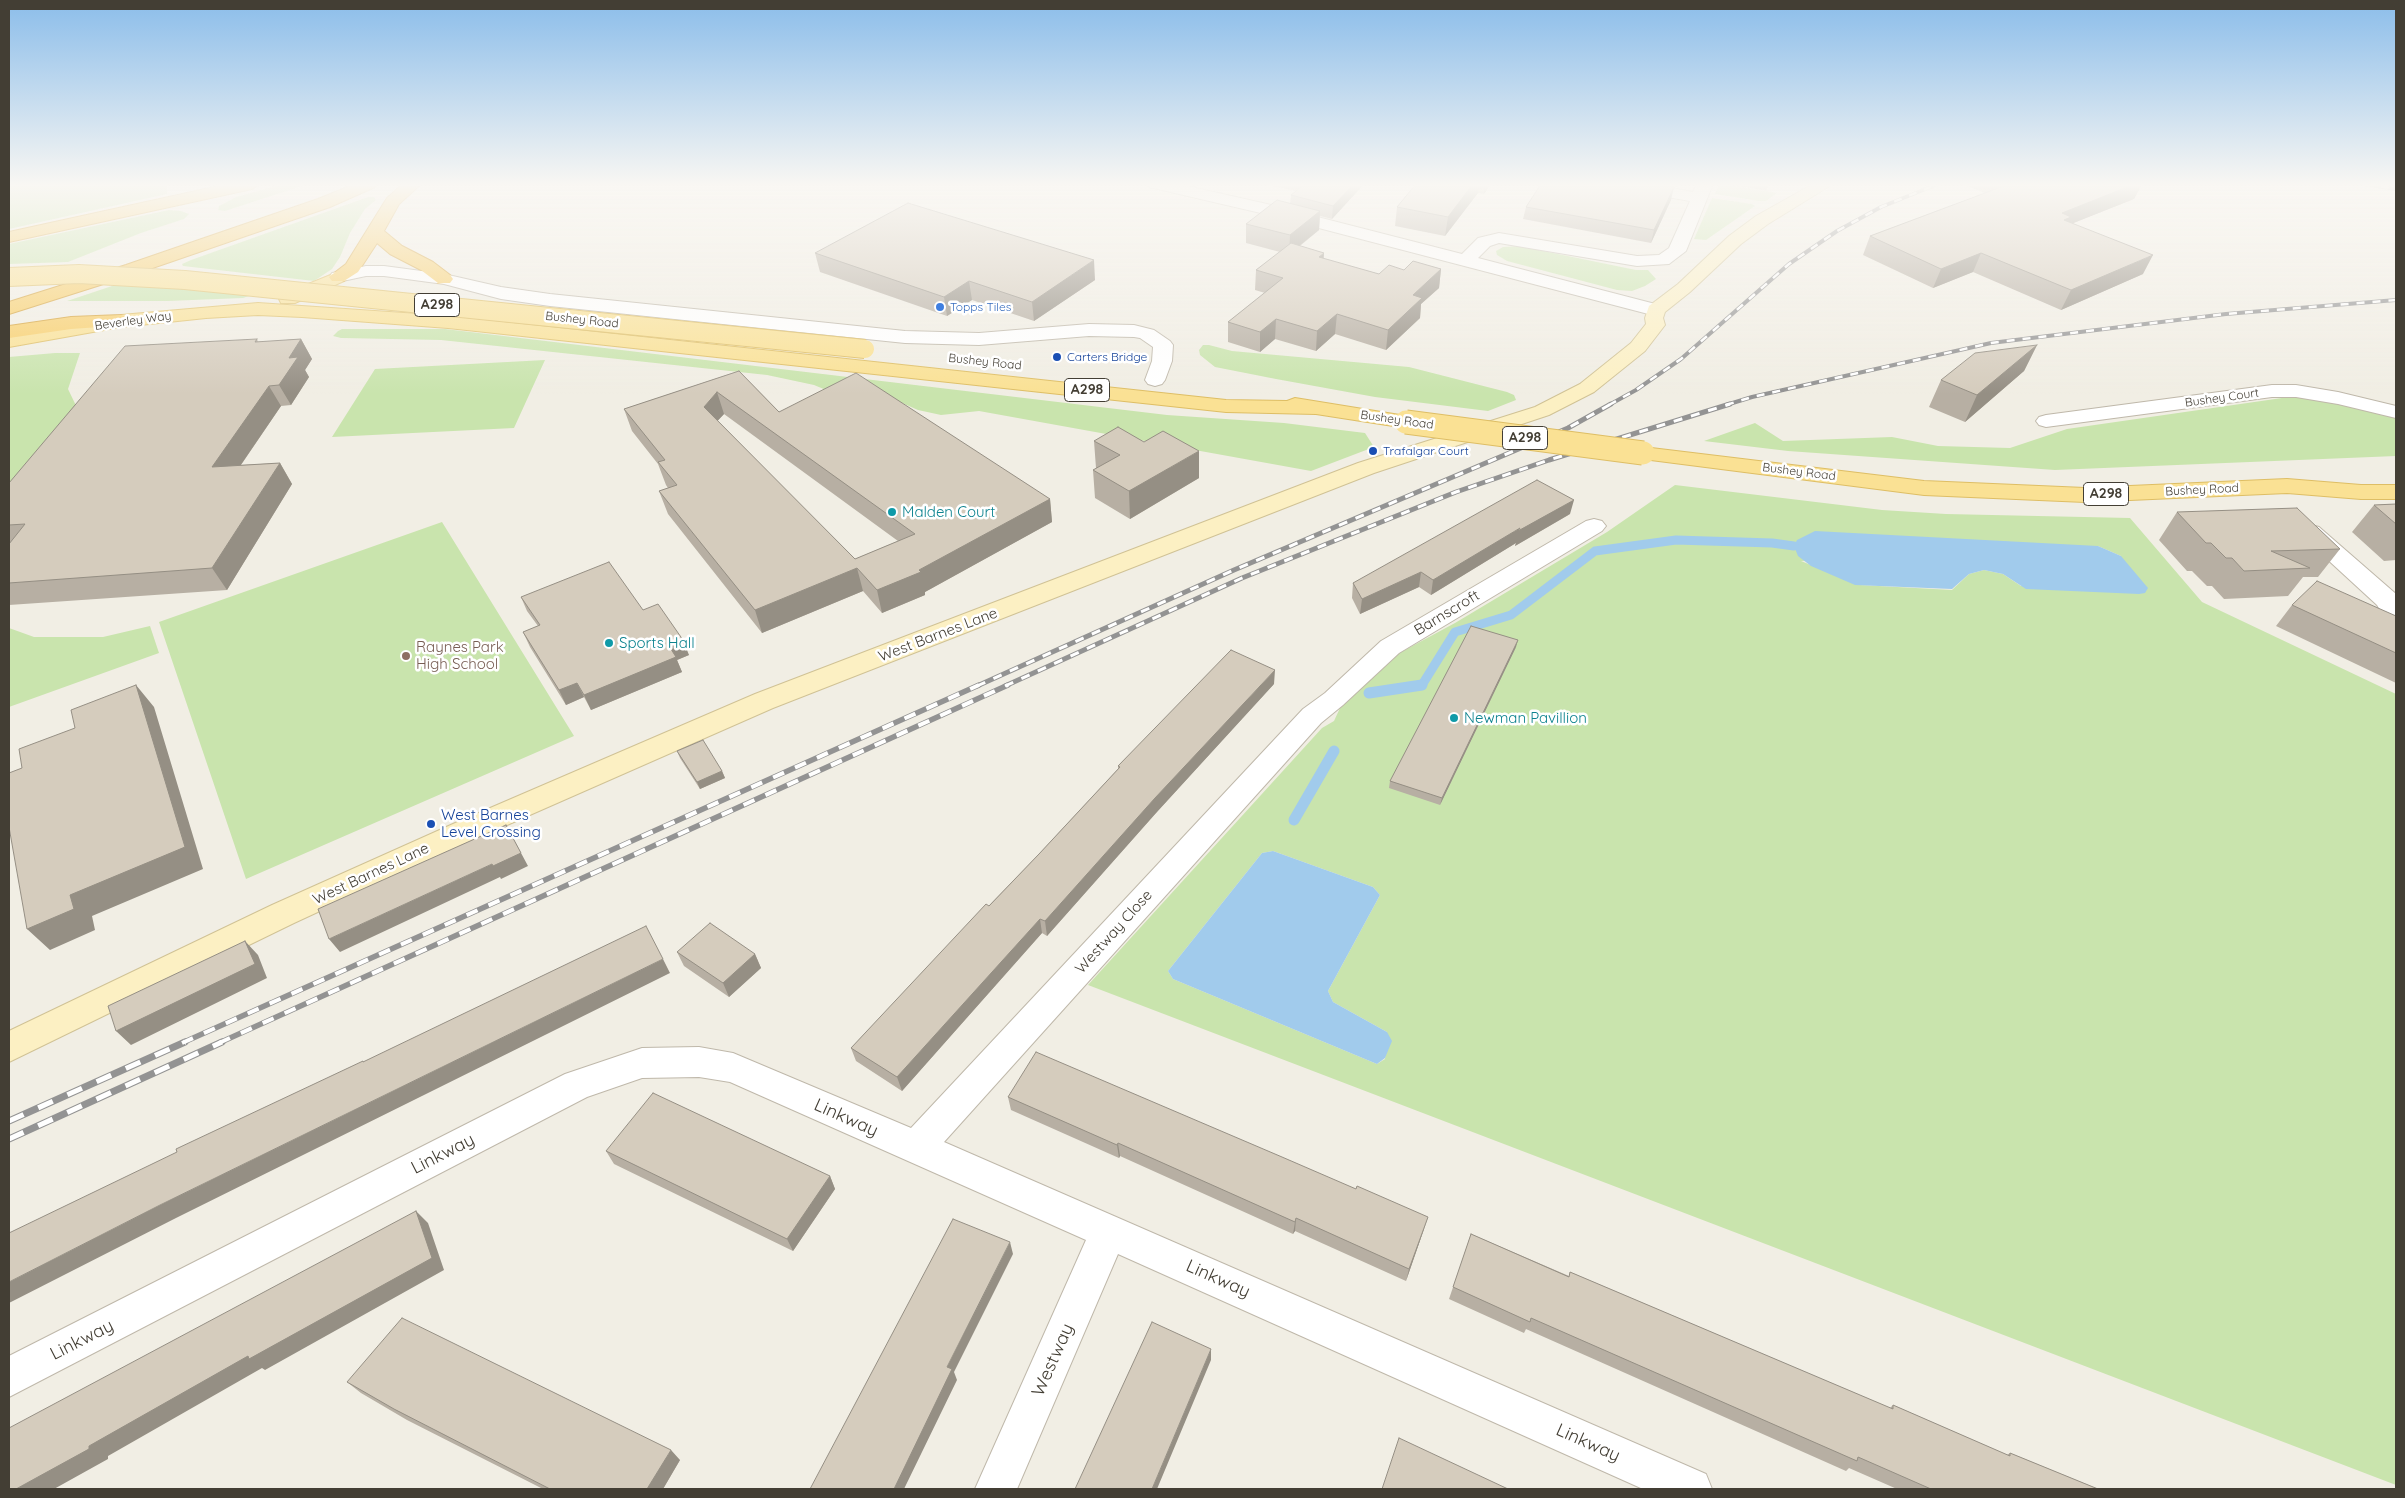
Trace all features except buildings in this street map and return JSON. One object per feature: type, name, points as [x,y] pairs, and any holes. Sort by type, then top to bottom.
[{"type":"highway","points":[[9,292],[128,254]]},
{"type":"highway","points":[[9,308],[176,254]]},
{"type":"highway","points":[[338,277],[352,268],[361,254]]},
{"type":"highway","points":[[404,254],[427,266],[444,279]]},
{"type":"highway","name":"A298","points":[[9,332],[71,323],[121,321]]},
{"type":"main road","points":[[1656,310],[1684,288],[1720,254]]},
{"type":"main road","name":"Bushey Road","points":[[9,277],[79,274],[185,280],[1230,388],[1313,408],[1406,422],[1924,488],[2085,495],[2287,486],[2361,492],[2396,492]]},
{"type":"main road","points":[[258,309],[297,296],[338,277]]},
{"type":"main road","name":"Bushey Road","points":[[258,309],[369,315],[861,365],[1226,406],[1313,408]]},
{"type":"main road","name":"Beverley Way","points":[[9,341],[121,321],[206,312],[258,309]]},
{"type":"main road","name":"West Barnes Lane","points":[[9,1047],[283,914],[436,844],[764,701],[1366,468],[1542,411],[1587,388],[1638,346],[1656,325],[1654,318],[1656,310]]},
{"type":"main road","name":"Bushey Road","points":[[2287,486],[2345,475],[2396,473]]},
{"type":"street","points":[[1435,254],[1656,310]]},
{"type":"street","points":[[1465,262],[1473,254]]},
{"type":"street","points":[[1594,254],[1637,261],[1663,260],[1672,254]]},
{"type":"street","points":[[338,277],[374,270],[444,279]]},
{"type":"street","points":[[369,315],[362,309],[361,302],[370,294],[397,286],[444,279]]},
{"type":"street","name":"Bushey Road","points":[[444,279],[501,293],[550,300],[913,337],[979,340],[1090,330],[1115,329],[1134,331],[1147,334],[1163,346],[1162,361],[1155,380]]},
{"type":"street","name":"Bushey Court","points":[[2046,421],[2272,391],[2296,391],[2338,398],[2396,412]]},
{"type":"street","name":"Barnscroft","points":[[1312,716],[1334,699],[1390,647],[1594,526]]},
{"type":"street","points":[[2311,532],[2387,600],[2396,616]]},
{"type":"street","points":[[2364,611],[2396,625]]},
{"type":"street","name":"Westway Close","points":[[916,1148],[1312,716]]},
{"type":"street","name":"Linkway","points":[[9,1377],[577,1085],[642,1063],[699,1062],[733,1068],[1109,1231],[1691,1489]]},
{"type":"street","name":"Westway","points":[[996,1489],[1109,1231]]},
{"type":"green space","points":[[9,254],[88,254],[68,262],[9,264]]},
{"type":"green space","points":[[208,254],[341,254],[332,269],[314,281],[183,266],[182,264]]},
{"type":"green space","points":[[1558,254],[1636,270],[1648,270],[1656,279],[1632,291],[1617,290],[1507,261],[1497,255]]},
{"type":"green space","points":[[118,284],[150,285],[252,295],[243,298],[168,301],[67,301]]},
{"type":"green space","points":[[342,329],[445,329],[1167,415],[1284,423],[1365,433],[1374,447],[1311,471],[979,411],[941,415],[918,410],[902,403],[843,397],[814,385],[767,375],[441,340],[341,338],[333,336]]},
{"type":"green space","points":[[1203,345],[1232,351],[1409,367],[1507,392],[1514,395],[1516,400],[1488,411],[1375,397],[1215,367],[1200,355],[1199,350]]},
{"type":"green space","points":[[80,353],[68,389],[81,416],[9,505],[9,357]]},
{"type":"green space","points":[[545,360],[514,428],[332,437],[375,369]]},
{"type":"green space","points":[[2282,398],[2315,398],[2352,404],[2396,416],[2396,456],[2055,470],[1788,451],[1704,441],[1755,423],[1783,441],[1892,437],[1938,446],[2010,448],[2067,429]]},
{"type":"green space","points":[[1675,485],[1882,510],[1946,514],[2130,518],[2202,602],[2396,694],[2396,1485],[1088,985],[1322,728],[1334,721],[1340,708],[1390,658],[1455,623],[1607,532]],"holes":[[[2098,546],[2121,556],[2021,586],[2003,574],[1984,570],[1969,574],[1952,590],[1860,585],[1801,561]],[[1273,851],[1373,887],[1380,895],[1328,991],[1333,1002],[1387,1032],[1385,1059],[1377,1064],[1173,979],[1168,971],[1262,853]]]},
{"type":"green space","points":[[442,522],[574,736],[246,879],[159,622]]},
{"type":"green space","points":[[150,626],[159,653],[9,707],[9,628],[34,637],[103,637]]},
{"type":"water","points":[[1815,531],[2098,546],[2121,556],[2148,588],[2145,593],[2139,594],[2026,589],[2003,574],[1984,570],[1969,574],[1952,589],[1855,585],[1811,566],[1798,556],[1794,546],[1797,540]]},
{"type":"water","points":[[1273,851],[1373,887],[1380,895],[1328,991],[1333,1002],[1387,1032],[1392,1041],[1385,1058],[1377,1064],[1173,979],[1168,971],[1262,853]]},
{"type":"waterway","points":[[1422,685],[1455,632],[1511,615],[1595,551],[1676,540],[1772,543],[1794,546]]},
{"type":"waterway","points":[[1369,693],[1422,685]]},
{"type":"waterway","points":[[1417,686],[1422,685]]},
{"type":"waterway","points":[[1294,820],[1334,751]]},
{"type":"railway","points":[[1609,405],[1636,390],[1681,359],[1789,264],[1804,254]]},
{"type":"railway","points":[[1726,405],[1752,397],[1991,343],[2226,314],[2396,300]]},
{"type":"railway","points":[[977,686],[1234,570],[1568,428],[1611,404]]},
{"type":"railway","points":[[1005,686],[1242,578],[1456,492],[1549,460],[1730,404]]},
{"type":"railway","points":[[182,1043],[979,685]]},
{"type":"railway","points":[[219,1043],[1008,685]]},
{"type":"railway","points":[[9,1121],[185,1042]]},
{"type":"railway","points":[[9,1139],[222,1042]]},
{"type":"place","name":"Topps Tiles","points":[[940,307]]},
{"type":"place","name":"Carters Bridge","points":[[1057,357]]},
{"type":"place","name":"Trafalgar Court","points":[[1373,451]]},
{"type":"place","name":"Malden Court","points":[[892,512]]},
{"type":"place","name":"Sports Hall","points":[[609,643]]},
{"type":"place","name":"Raynes Park High School","points":[[406,656]]},
{"type":"place","name":"Newman Pavillion","points":[[1454,718]]},
{"type":"place","name":"West Barnes Level Crossing","points":[[431,824]]}]
